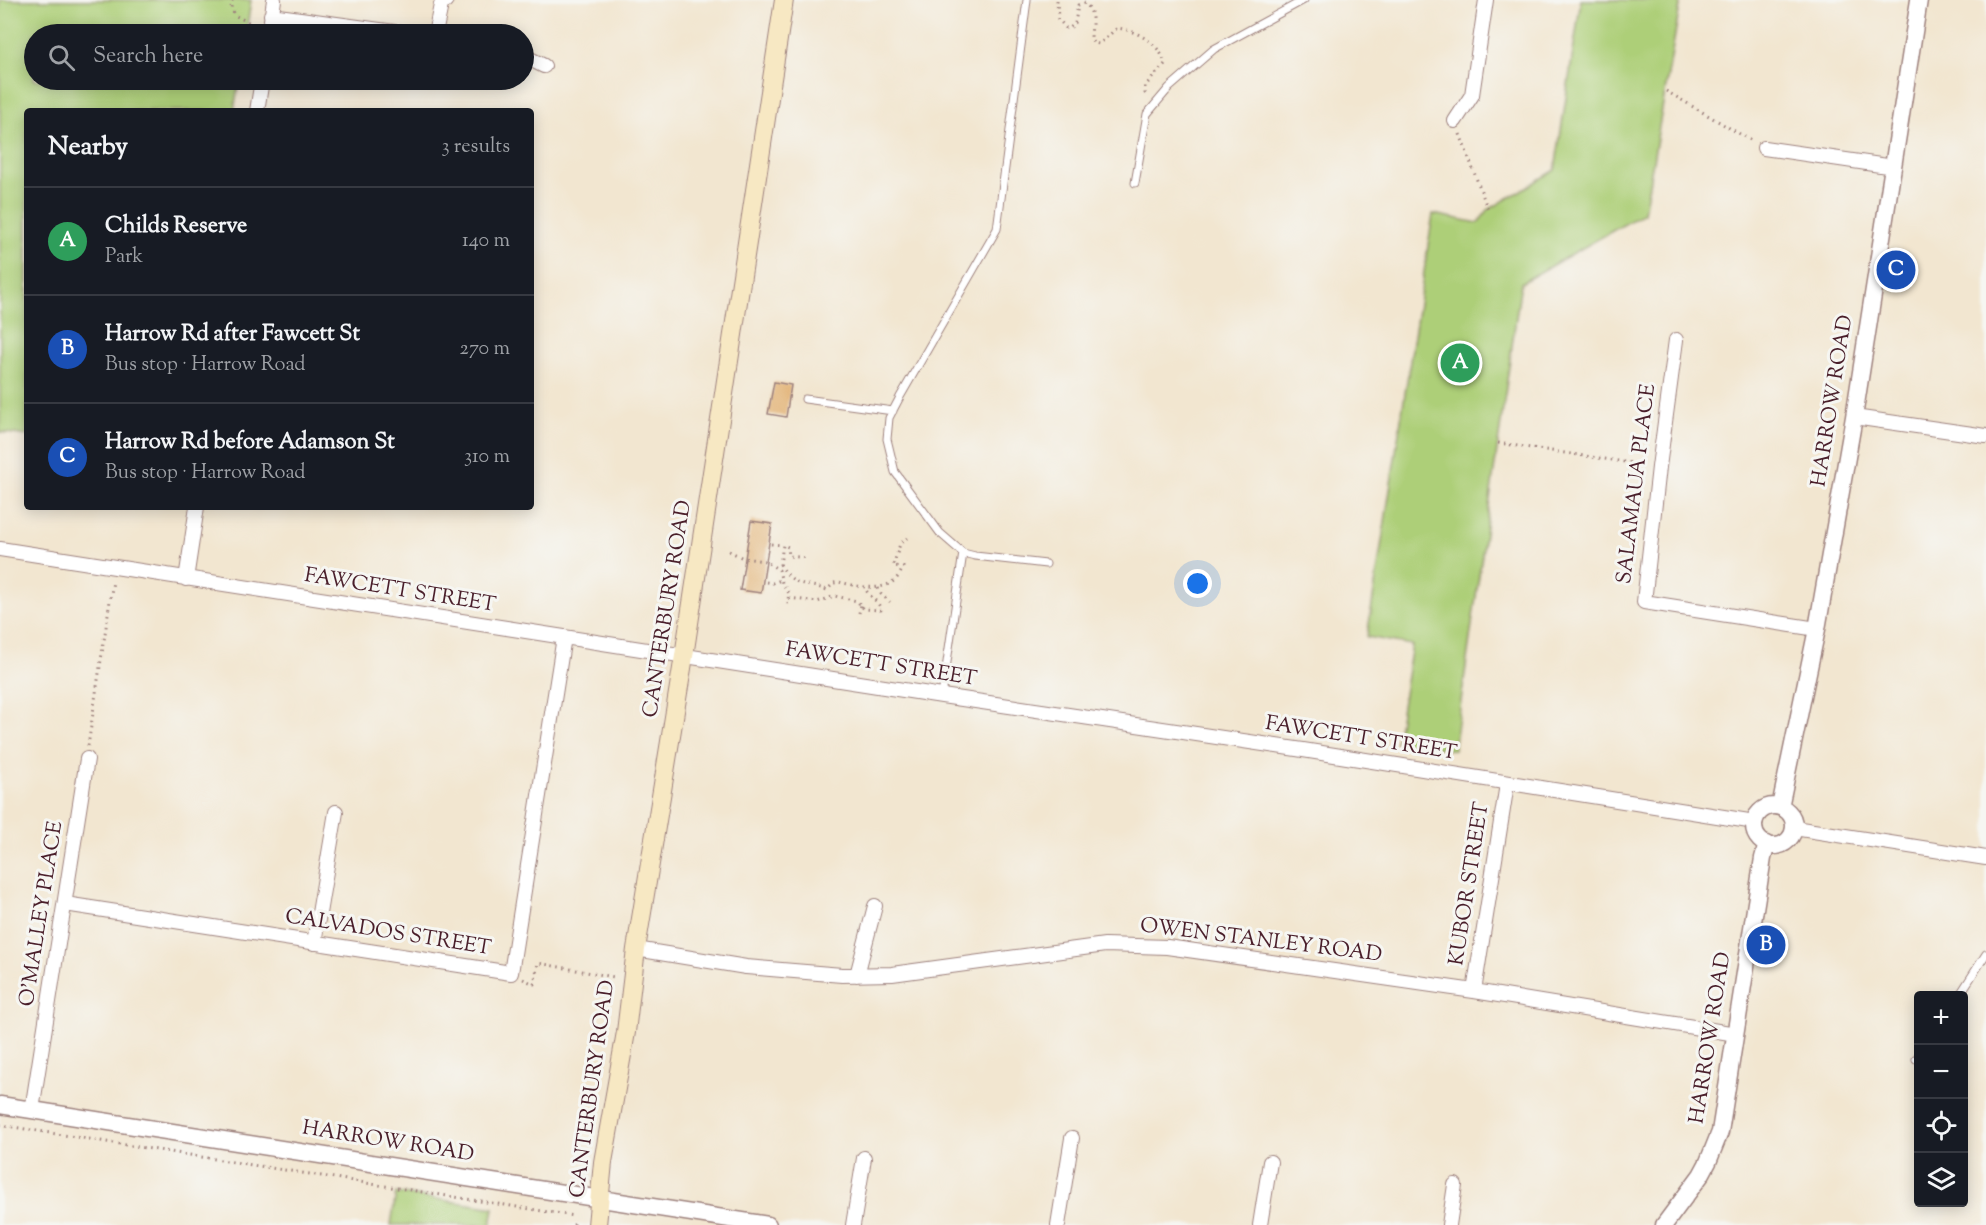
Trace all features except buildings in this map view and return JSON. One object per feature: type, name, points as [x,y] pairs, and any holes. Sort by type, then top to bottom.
[{"type":"main road","name":"CANTERBURY ROAD","points":[[597,1225],[603,1162],[626,1032],[636,949],[684,656],[784,0]]},
{"type":"street","points":[[270,24],[274,0]]},
{"type":"street","points":[[437,24],[441,5],[446,0]]},
{"type":"street","points":[[1455,121],[1472,95],[1486,0]]},
{"type":"street","name":"HARROW ROAD","points":[[1780,807],[1817,629],[1854,417],[1919,0]]},
{"type":"street","points":[[271,15],[336,24]]},
{"type":"street","points":[[534,61],[544,66]]},
{"type":"street","points":[[257,108],[260,90]]},
{"type":"street","points":[[1764,148],[1894,167]]},
{"type":"street","name":"SALAMAUA PLACE","points":[[1676,340],[1644,602],[1817,629]]},
{"type":"street","points":[[1854,417],[1986,436]]},
{"type":"street","points":[[186,579],[197,510]]},
{"type":"street","name":"FAWCETT STREET","points":[[0,549],[1755,822]]},
{"type":"street","name":"CALVADOS STREET","points":[[65,904],[511,973],[564,637]]},
{"type":"street","name":"O'MALLEY PLACE","points":[[32,1110],[87,759]]},
{"type":"street","name":"KUBOR STREET","points":[[1474,991],[1507,784]]},
{"type":"street","points":[[1780,807],[1792,817],[1794,828],[1791,838],[1783,844],[1767,844],[1758,838],[1755,822],[1766,808],[1780,807]]},
{"type":"street","points":[[314,943],[336,812]]},
{"type":"street","points":[[1794,828],[1986,858]]},
{"type":"street","name":"HARROW ROAD","points":[[1664,1225],[1701,1175],[1720,1132],[1767,844]]},
{"type":"street","points":[[857,975],[875,906]]},
{"type":"street","name":"OWEN STANLEY ROAD","points":[[636,949],[746,967],[857,975],[892,974],[1105,945],[1156,946],[1474,991],[1736,1034]]},
{"type":"street","name":"HARROW ROAD","points":[[0,1105],[768,1225]]},
{"type":"street","points":[[1058,1225],[1072,1138]]},
{"type":"street","points":[[853,1225],[864,1158]]},
{"type":"street","points":[[1260,1225],[1270,1162]]},
{"type":"street","points":[[1449,1225],[1455,1185]]},
{"type":"lane","points":[[1027,0],[997,229],[889,418],[886,439],[895,472],[940,533],[963,553],[990,559],[1046,564]]},
{"type":"lane","points":[[1135,183],[1147,114],[1169,88],[1214,49],[1304,0]]},
{"type":"lane","points":[[805,399],[893,411]]},
{"type":"lane","points":[[942,696],[963,553]]},
{"type":"lane","points":[[1962,991],[1986,954]]},
{"type":"path","points":[[232,0],[231,8],[236,16],[252,24]]},
{"type":"path","points":[[1057,0],[1058,19],[1061,26],[1066,28],[1070,28],[1075,23],[1078,5],[1085,3],[1089,6],[1093,16],[1091,39],[1093,43],[1099,44],[1117,28],[1140,34],[1157,49],[1165,64],[1144,86],[1144,93],[1155,104]]},
{"type":"path","points":[[1666,92],[1764,148]]},
{"type":"path","points":[[1455,121],[1488,210]]},
{"type":"path","points":[[1498,442],[1659,467]]},
{"type":"path","points":[[780,564],[786,576],[803,586],[825,590],[839,582],[879,588],[897,578],[903,569],[903,567],[893,566],[900,544],[907,538]]},
{"type":"path","points":[[771,544],[788,547],[789,556],[808,558]]},
{"type":"path","points":[[783,545],[779,570],[781,580],[789,593],[787,606]]},
{"type":"path","points":[[729,551],[743,558],[765,561],[779,570]]},
{"type":"path","points":[[87,759],[115,567]]},
{"type":"path","points":[[766,582],[773,584],[781,580]]},
{"type":"path","points":[[789,598],[806,603],[835,596],[857,600],[864,609],[881,610],[879,604],[868,595],[865,587]]},
{"type":"path","points":[[879,588],[881,594],[890,602]]},
{"type":"path","points":[[824,599],[825,590]]},
{"type":"path","points":[[860,613],[861,603]]},
{"type":"path","points":[[511,973],[534,984],[538,963],[614,977]]},
{"type":"path","points":[[0,1125],[575,1218],[574,1225]]},
{"type":"green space","points":[[0,0],[251,0],[247,24],[24,24],[24,90],[237,90],[234,108],[24,108],[24,436],[0,432]]},
{"type":"green space","points":[[1581,0],[1681,0],[1644,213],[1521,283],[1454,750],[1396,743],[1412,645],[1367,637],[1433,214],[1478,223],[1488,210],[1555,170]]},
{"type":"green space","points":[[396,1193],[494,1208],[491,1225],[391,1225]]},
{"type":"place","name":"Harrow Rd before Adamson St","points":[[1896,270]]},
{"type":"place","name":"Childs Reserve","points":[[1460,363]]},
{"type":"place","name":"Harrow Rd after Fawcett St","points":[[1766,945]]}]
